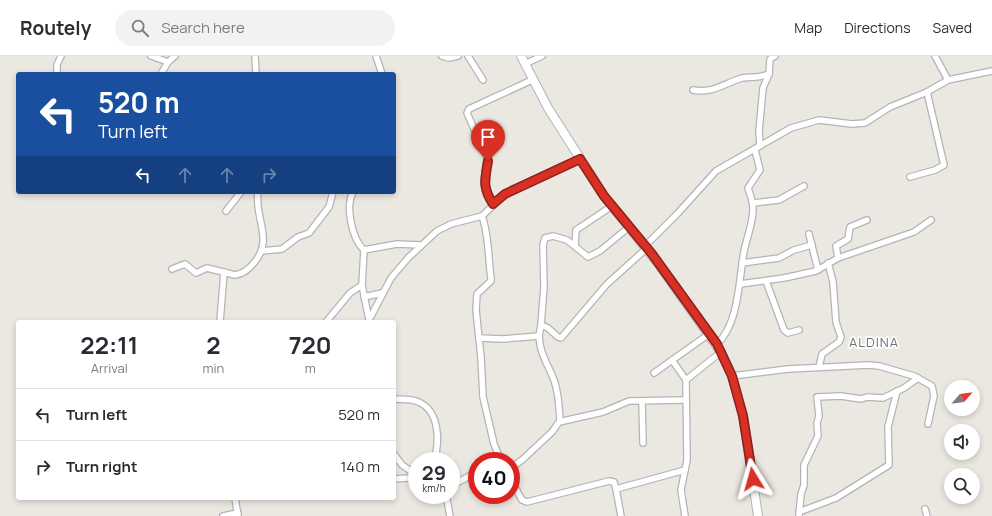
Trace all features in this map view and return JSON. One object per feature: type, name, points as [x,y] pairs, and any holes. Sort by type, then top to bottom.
[{"type":"street","points":[[57,72],[57,66],[62,56]]},
{"type":"street","points":[[151,56],[168,62]]},
{"type":"street","points":[[162,72],[168,62],[175,56]]},
{"type":"street","points":[[255,56],[256,72]]},
{"type":"street","points":[[376,56],[381,72]]},
{"type":"street","points":[[442,56],[449,58],[458,56]]},
{"type":"street","points":[[468,56],[483,80]]},
{"type":"street","points":[[542,56],[523,60],[532,80],[580,159],[612,206],[646,247],[719,348],[732,376],[746,429],[758,516]]},
{"type":"street","points":[[935,56],[948,80]]},
{"type":"street","points":[[686,380],[719,348],[734,313],[740,284],[742,263],[753,212],[753,203],[748,186],[760,170],[757,148],[764,86],[769,74],[771,57]]},
{"type":"street","points":[[540,325],[548,328],[558,338],[561,338],[607,284],[646,247],[710,177],[725,166],[793,127],[819,120],[857,124],[865,123],[890,107],[927,92],[948,80],[992,71]]},
{"type":"street","points":[[693,90],[707,91],[746,78],[759,79],[769,74]]},
{"type":"street","points":[[759,79],[764,86]]},
{"type":"street","points":[[493,204],[488,195],[484,182],[487,158],[467,112],[469,109],[532,80]]},
{"type":"street","points":[[910,177],[935,170],[944,165],[927,92]]},
{"type":"street","points":[[370,320],[382,293],[391,278],[421,245],[437,231],[446,226],[482,216],[505,194],[580,159]]},
{"type":"street","points":[[753,203],[779,200],[804,186]]},
{"type":"street","points":[[226,210],[236,194]]},
{"type":"street","points":[[172,269],[185,264],[196,274],[208,268],[235,275],[245,272],[258,260],[262,251],[264,239],[257,202],[258,194]]},
{"type":"street","points":[[262,251],[282,249],[298,237],[309,233],[329,207],[332,194]]},
{"type":"street","points":[[352,194],[350,200],[354,229],[359,244],[364,250],[362,285],[369,320]]},
{"type":"street","points":[[576,246],[576,230],[612,206]]},
{"type":"street","points":[[482,216],[487,230],[491,281],[478,292],[476,297],[478,338],[483,397],[497,452]]},
{"type":"street","points":[[838,258],[836,246],[848,239],[850,227],[867,220]]},
{"type":"street","points":[[740,284],[794,277],[818,270],[838,258],[914,232],[931,220]]},
{"type":"street","points":[[560,421],[559,398],[553,378],[542,355],[539,336],[544,287],[542,252],[544,241],[547,237],[553,236],[567,240],[576,246],[584,256],[590,257],[600,251],[629,227]]},
{"type":"street","points":[[809,234],[818,270]]},
{"type":"street","points":[[364,250],[396,244],[421,245]]},
{"type":"street","points":[[742,263],[779,258],[794,250],[812,244]]},
{"type":"street","points":[[819,367],[822,354],[839,342],[841,337],[836,322],[834,282],[828,263]]},
{"type":"street","points":[[220,320],[224,272]]},
{"type":"street","points":[[766,281],[785,331],[788,333],[799,330]]},
{"type":"street","points":[[328,320],[350,293],[362,285]]},
{"type":"street","points":[[364,297],[382,293]]},
{"type":"street","points":[[654,373],[709,334]]},
{"type":"street","points":[[478,338],[503,340],[539,336]]},
{"type":"street","points":[[672,360],[686,380],[685,400],[688,450],[681,490],[685,516]]},
{"type":"street","points":[[732,376],[819,367],[874,365],[918,378],[930,384],[934,390],[928,424]]},
{"type":"street","points":[[897,391],[888,427],[889,465],[836,498],[799,514],[801,494],[804,485],[804,465],[818,436],[817,423],[819,416],[817,397],[841,396],[882,398],[918,378]]},
{"type":"street","points":[[396,399],[415,401],[424,405],[431,413],[438,434],[435,452]]},
{"type":"street","points":[[520,460],[552,432],[556,424],[560,421],[603,412],[629,401],[685,400]]},
{"type":"street","points":[[642,401],[642,443]]},
{"type":"street","points":[[396,457],[402,465],[408,469]]},
{"type":"street","points":[[616,489],[685,470]]},
{"type":"street","points":[[396,479],[408,478]]},
{"type":"street","points":[[520,496],[522,500],[527,502],[613,481],[621,516]]},
{"type":"street","points":[[223,516],[238,515],[235,500]]},
{"type":"street","points":[[448,504],[450,516]]},
{"type":"street","points":[[925,509],[927,516]]},
{"type":"district","name":"ALDINA","points":[[874,342]]},
{"type":"route","points":[[488,161],[484,175],[484,182],[490,200],[493,204],[505,194],[580,159],[604,196],[652,254],[717,344],[732,376],[743,416],[753,479]]}]
